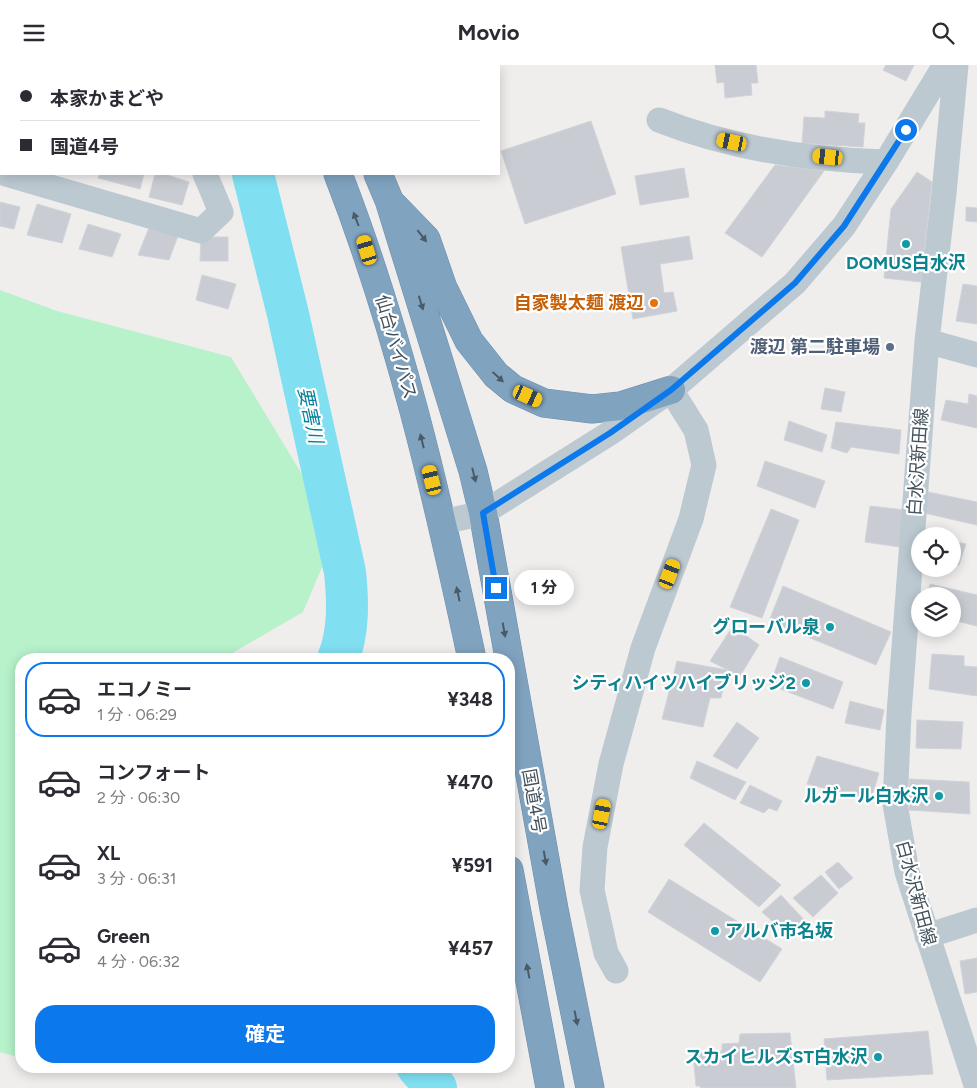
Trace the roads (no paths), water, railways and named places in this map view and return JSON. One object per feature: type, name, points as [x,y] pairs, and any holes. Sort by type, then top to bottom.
[{"type":"highway","name":"仙台バイパス","points":[[338,175],[361,231],[407,379],[443,522]]},
{"type":"highway","name":"仙台バイパス","points":[[378,175],[389,200],[473,471],[483,513]]},
{"type":"highway","points":[[389,200],[426,239],[443,288],[469,341],[496,375],[513,389],[544,403],[592,409],[620,406],[671,390]]},
{"type":"highway","name":"国道4号","points":[[483,513],[508,653]]},
{"type":"highway","points":[[443,522],[471,653]]},
{"type":"highway","name":"国道4号","points":[[515,691],[554,909],[590,1088]]},
{"type":"highway","points":[[515,902],[550,1088]]},
{"type":"street","points":[[443,522],[483,513],[610,433],[671,390],[795,283],[844,226],[886,162],[945,65]]},
{"type":"street","name":"白水沢新田線","points":[[956,65],[927,341],[899,714],[895,804],[907,872],[977,1088]]},
{"type":"street","points":[[659,120],[694,134],[770,151],[886,162]]},
{"type":"street","points":[[9,175],[200,231],[221,212],[205,175]]},
{"type":"street","points":[[927,341],[977,355]]},
{"type":"street","points":[[616,971],[606,953],[592,890],[595,847],[611,764],[643,648],[691,519],[704,465],[696,430],[671,390]]},
{"type":"street","points":[[927,936],[977,920]]},
{"type":"waterway","name":"要害川","points":[[253,175],[288,314],[345,572],[347,616],[340,653]]},
{"type":"waterway","name":"要害川","points":[[423,1073],[436,1088]]},
{"type":"place","name":"DOMUS白水沢","points":[[906,244]]},
{"type":"place","name":"自家製太麺 渡辺","points":[[654,303]]},
{"type":"place","name":"渡辺 第二駐車場","points":[[890,347]]},
{"type":"place","name":"グローバル泉","points":[[830,627]]},
{"type":"place","name":"シティハイツハイブリッジ2","points":[[806,683]]},
{"type":"place","name":"ルガール白水沢","points":[[939,796]]},
{"type":"place","name":"アルバ市名坂","points":[[715,931]]},
{"type":"place","name":"スカイヒルズST白水沢","points":[[878,1057]]}]
